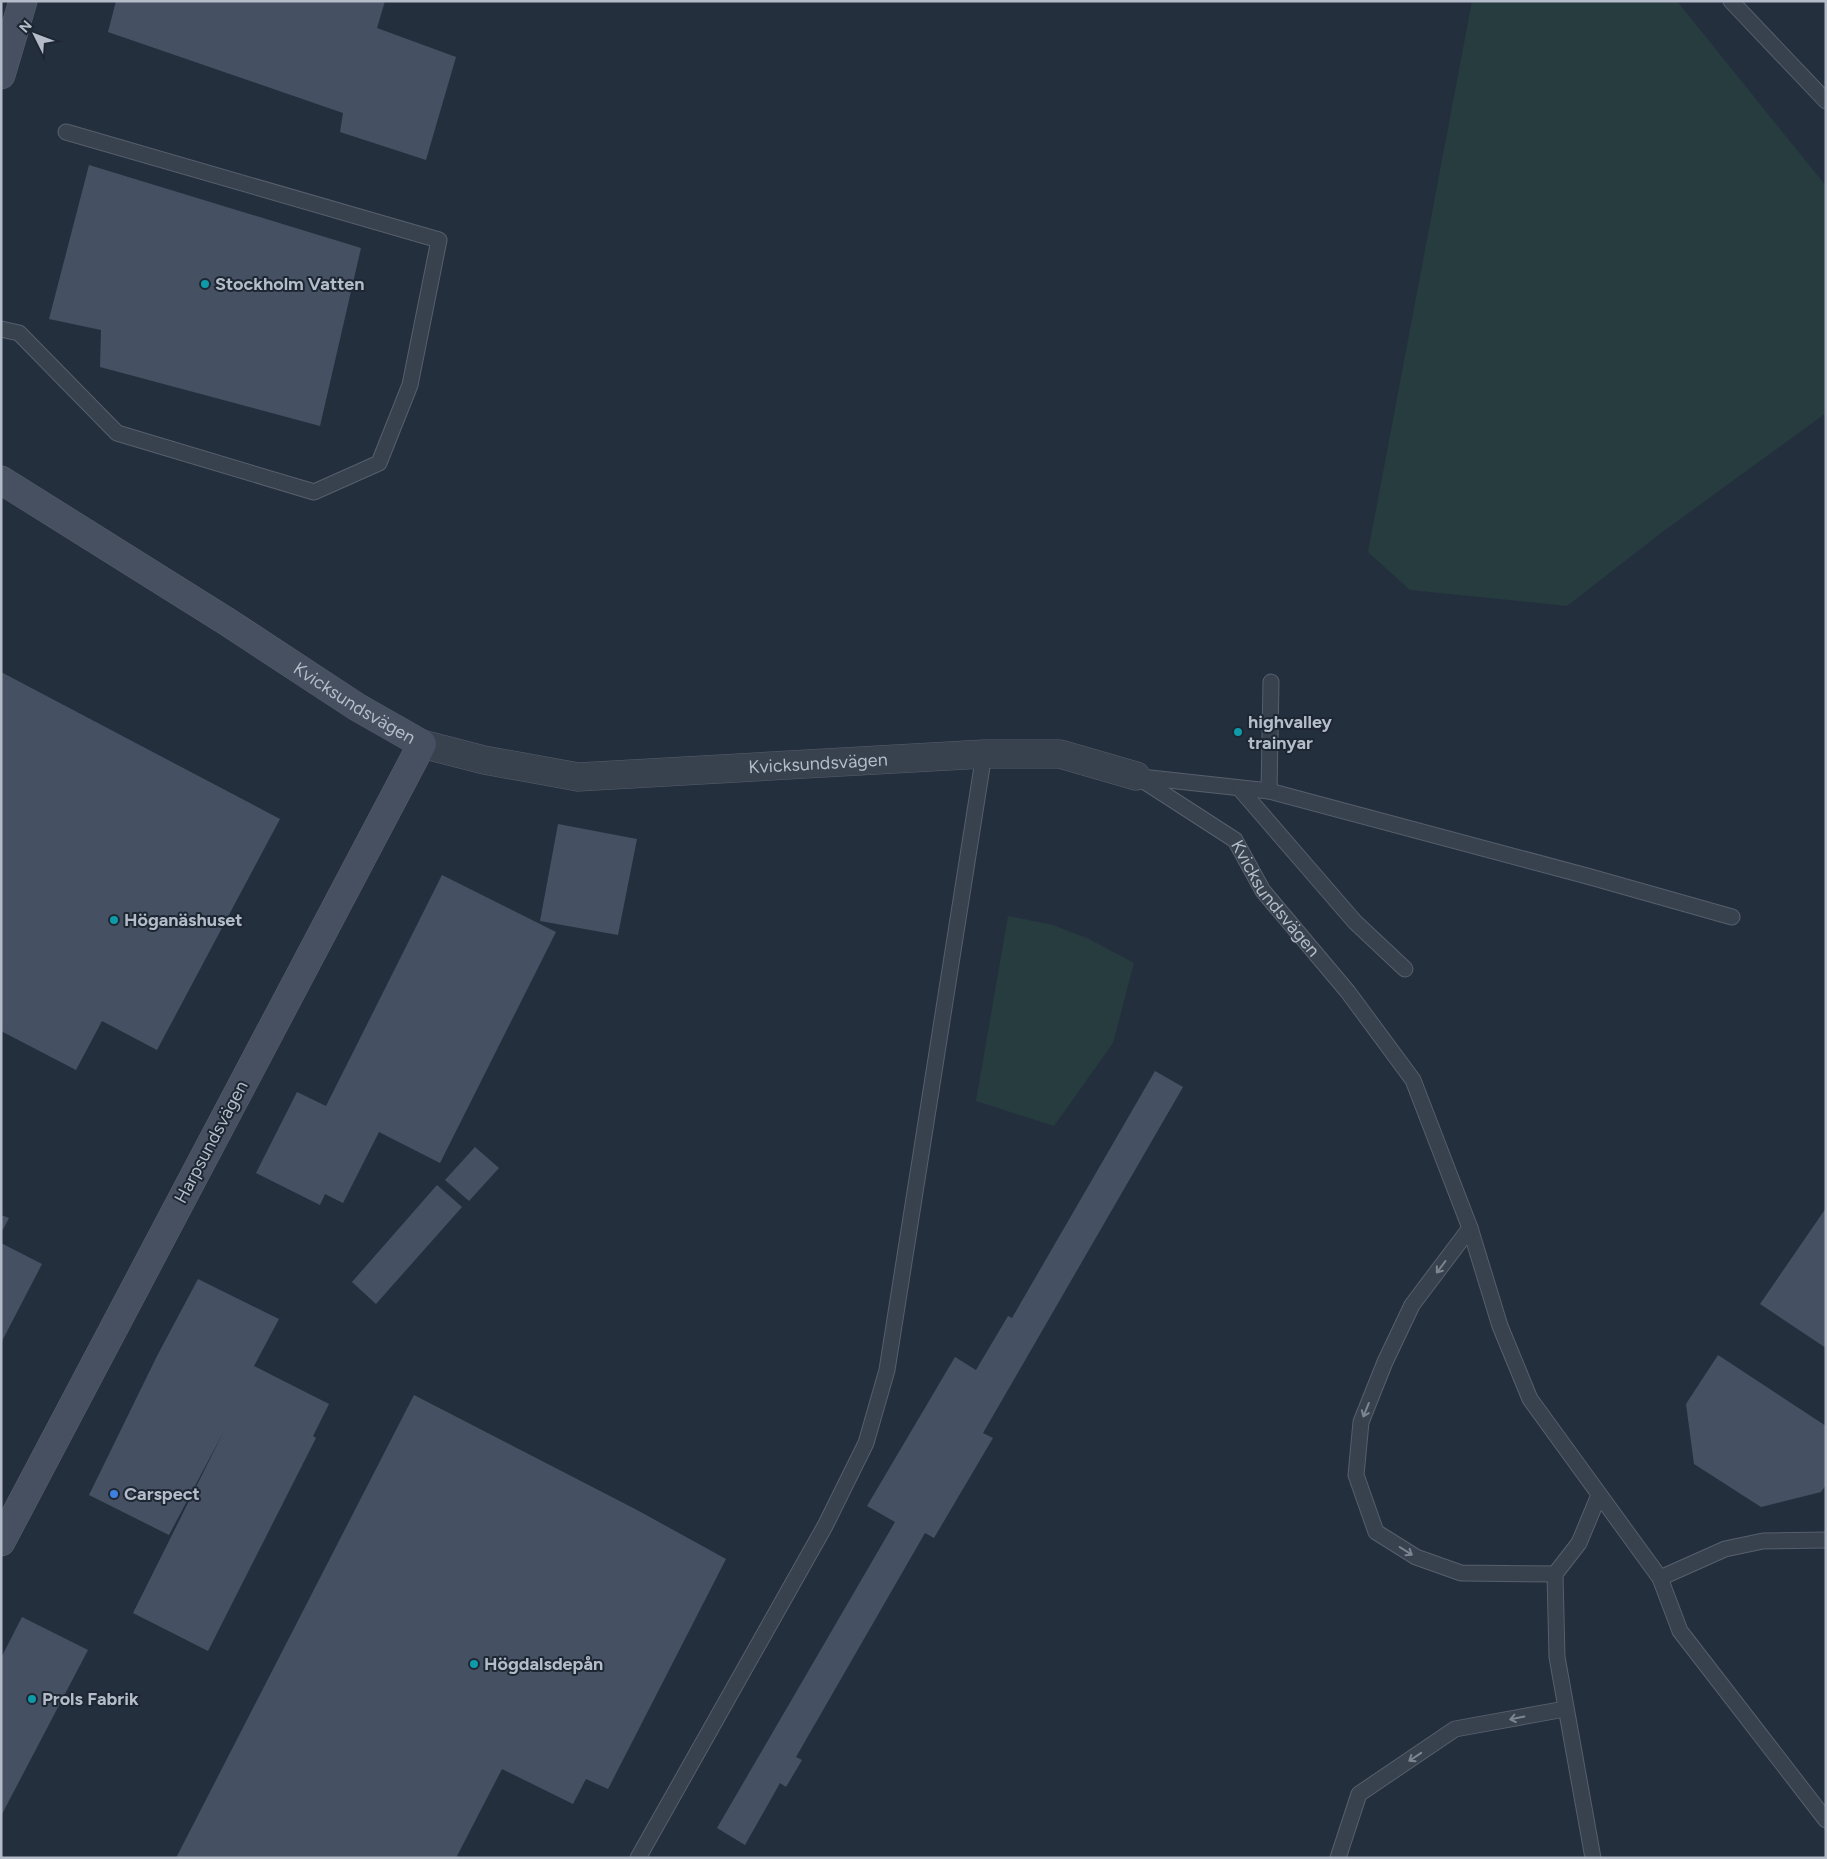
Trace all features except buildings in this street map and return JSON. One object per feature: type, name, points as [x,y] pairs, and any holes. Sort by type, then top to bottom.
[{"type":"street","points":[[1,75],[23,1]]},
{"type":"street","name":"Kvicksundsvägen","points":[[1,480],[357,707],[422,744],[484,760],[578,777],[984,754],[1060,754],[1136,776]]},
{"type":"street","name":"Harpsundsvägen","points":[[1,1542],[422,744]]},
{"type":"lane","points":[[1731,1],[1826,102]]},
{"type":"lane","points":[[1,330],[19,333],[117,433],[314,492],[379,462],[410,385],[439,240],[66,132]]},
{"type":"lane","points":[[1269,792],[1270,682]]},
{"type":"lane","points":[[638,1858],[825,1526],[866,1443],[887,1370],[984,754]]},
{"type":"lane","points":[[1136,776],[1269,792],[1587,876],[1732,917]]},
{"type":"lane","name":"Kvicksundsvägen","points":[[1136,776],[1235,840],[1263,891],[1348,992],[1413,1080],[1470,1228],[1500,1326],[1530,1399],[1660,1578],[1680,1631],[1826,1820]]},
{"type":"lane","points":[[1240,790],[1355,922],[1405,969]]},
{"type":"lane","points":[[1470,1228],[1412,1305],[1385,1362],[1361,1422],[1356,1475],[1376,1532],[1416,1557],[1461,1573],[1555,1574]]},
{"type":"lane","points":[[1593,1858],[1557,1657],[1555,1574],[1579,1543],[1599,1495]]},
{"type":"lane","points":[[1660,1578],[1725,1548],[1763,1541],[1826,1540]]},
{"type":"lane","points":[[1338,1858],[1359,1794],[1455,1730],[1565,1709]]},
{"type":"green space","points":[[1472,1],[1677,1],[1826,186],[1826,413],[1661,533],[1567,606],[1410,590],[1368,552]]},
{"type":"green space","points":[[1008,916],[1053,925],[1089,939],[1134,963],[1113,1043],[1054,1126],[976,1101]]},
{"type":"place","name":"Stockholm Vatten","points":[[205,284]]},
{"type":"place","name":"highvalley trainyar","points":[[1238,732]]},
{"type":"place","name":"Höganäshuset","points":[[114,920]]},
{"type":"place","name":"Carspect","points":[[114,1494]]},
{"type":"place","name":"Högdalsdepån","points":[[474,1664]]},
{"type":"place","name":"Prols Fabrik","points":[[32,1699]]}]
